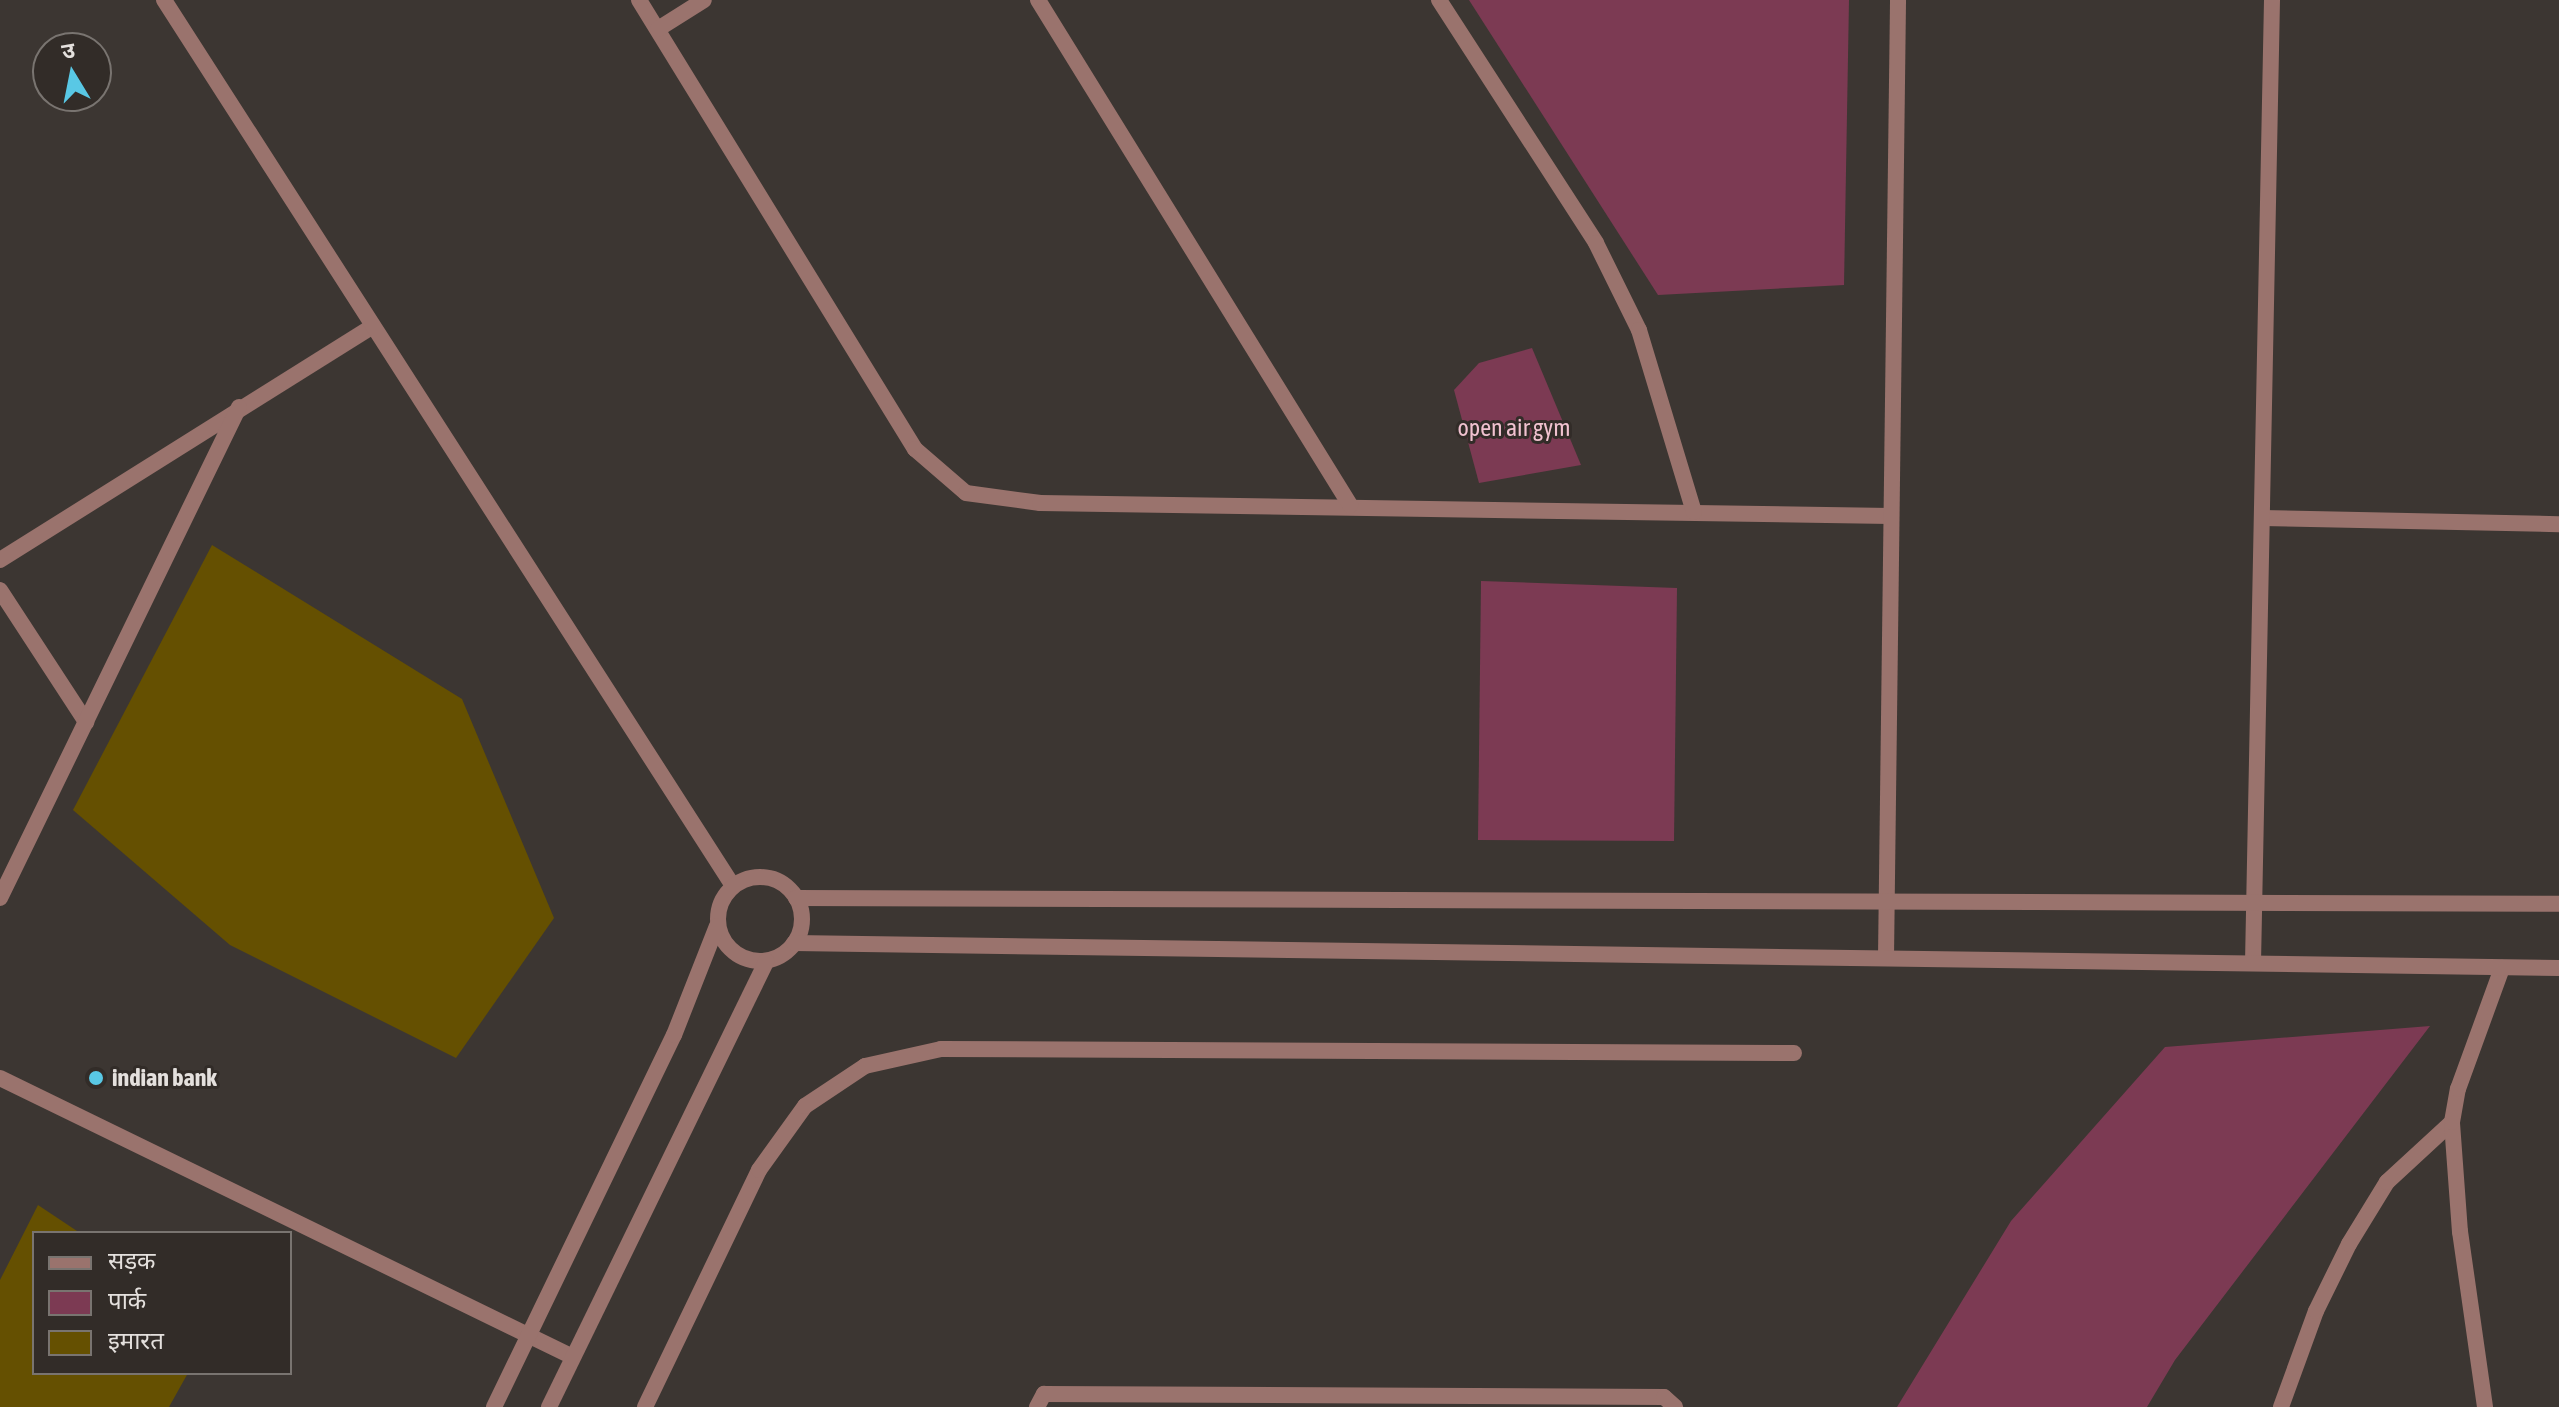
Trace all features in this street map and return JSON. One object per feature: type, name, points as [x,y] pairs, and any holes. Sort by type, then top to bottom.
[{"type":"street","points":[[164,0],[733,886]]},
{"type":"street","points":[[639,0],[915,449],[966,493],[1040,503],[1350,505],[1891,516]]},
{"type":"street","points":[[658,29],[704,0]]},
{"type":"street","points":[[1038,0],[1350,505]]},
{"type":"street","points":[[1439,0],[1596,243],[1639,330],[1694,512]]},
{"type":"street","points":[[1886,957],[1898,0]]},
{"type":"street","points":[[2253,963],[2272,0]]},
{"type":"street","points":[[0,560],[239,407],[373,326]]},
{"type":"street","points":[[0,898],[239,407]]},
{"type":"street","points":[[2262,518],[2559,524]]},
{"type":"street","points":[[0,590],[86,722]]},
{"type":"street","points":[[494,1407],[674,1035],[717,926],[718,913],[733,886],[752,877],[771,878],[796,898],[2559,904]]},
{"type":"street","points":[[549,1407],[767,961],[794,943],[801,929],[796,898]]},
{"type":"street","points":[[717,926],[735,954],[767,961]]},
{"type":"street","points":[[794,943],[2559,968]]},
{"type":"street","points":[[2482,1407],[2460,1232],[2452,1122],[2458,1089],[2502,968]]},
{"type":"street","points":[[645,1407],[759,1170],[805,1106],[865,1066],[941,1049],[1794,1053]]},
{"type":"street","points":[[0,1078],[573,1357]]},
{"type":"street","points":[[2281,1407],[2316,1311],[2349,1244],[2387,1182],[2452,1122]]},
{"type":"street","points":[[1040,1400],[1664,1397],[1675,1407]]},
{"type":"street","points":[[1040,1400],[1072,1407]]},
{"type":"green space","points":[[1469,0],[1849,0],[1844,285],[1658,295]]},
{"type":"green space","name":"open air gym","points":[[1532,348],[1581,465],[1479,483],[1454,390],[1479,363]]},
{"type":"green space","points":[[1481,581],[1677,588],[1674,841],[1478,840]]},
{"type":"green space","points":[[2430,1026],[2175,1360],[2147,1407],[1897,1407],[2011,1221],[2165,1047]]},
{"type":"building","points":[[212,545],[462,699],[554,918],[456,1058],[230,945],[73,810]]},
{"type":"building","points":[[38,1205],[77,1231],[32,1231],[32,1375],[187,1375],[169,1407],[0,1407],[0,1280]]},
{"type":"place","name":"indian bank","points":[[96,1078]]}]
